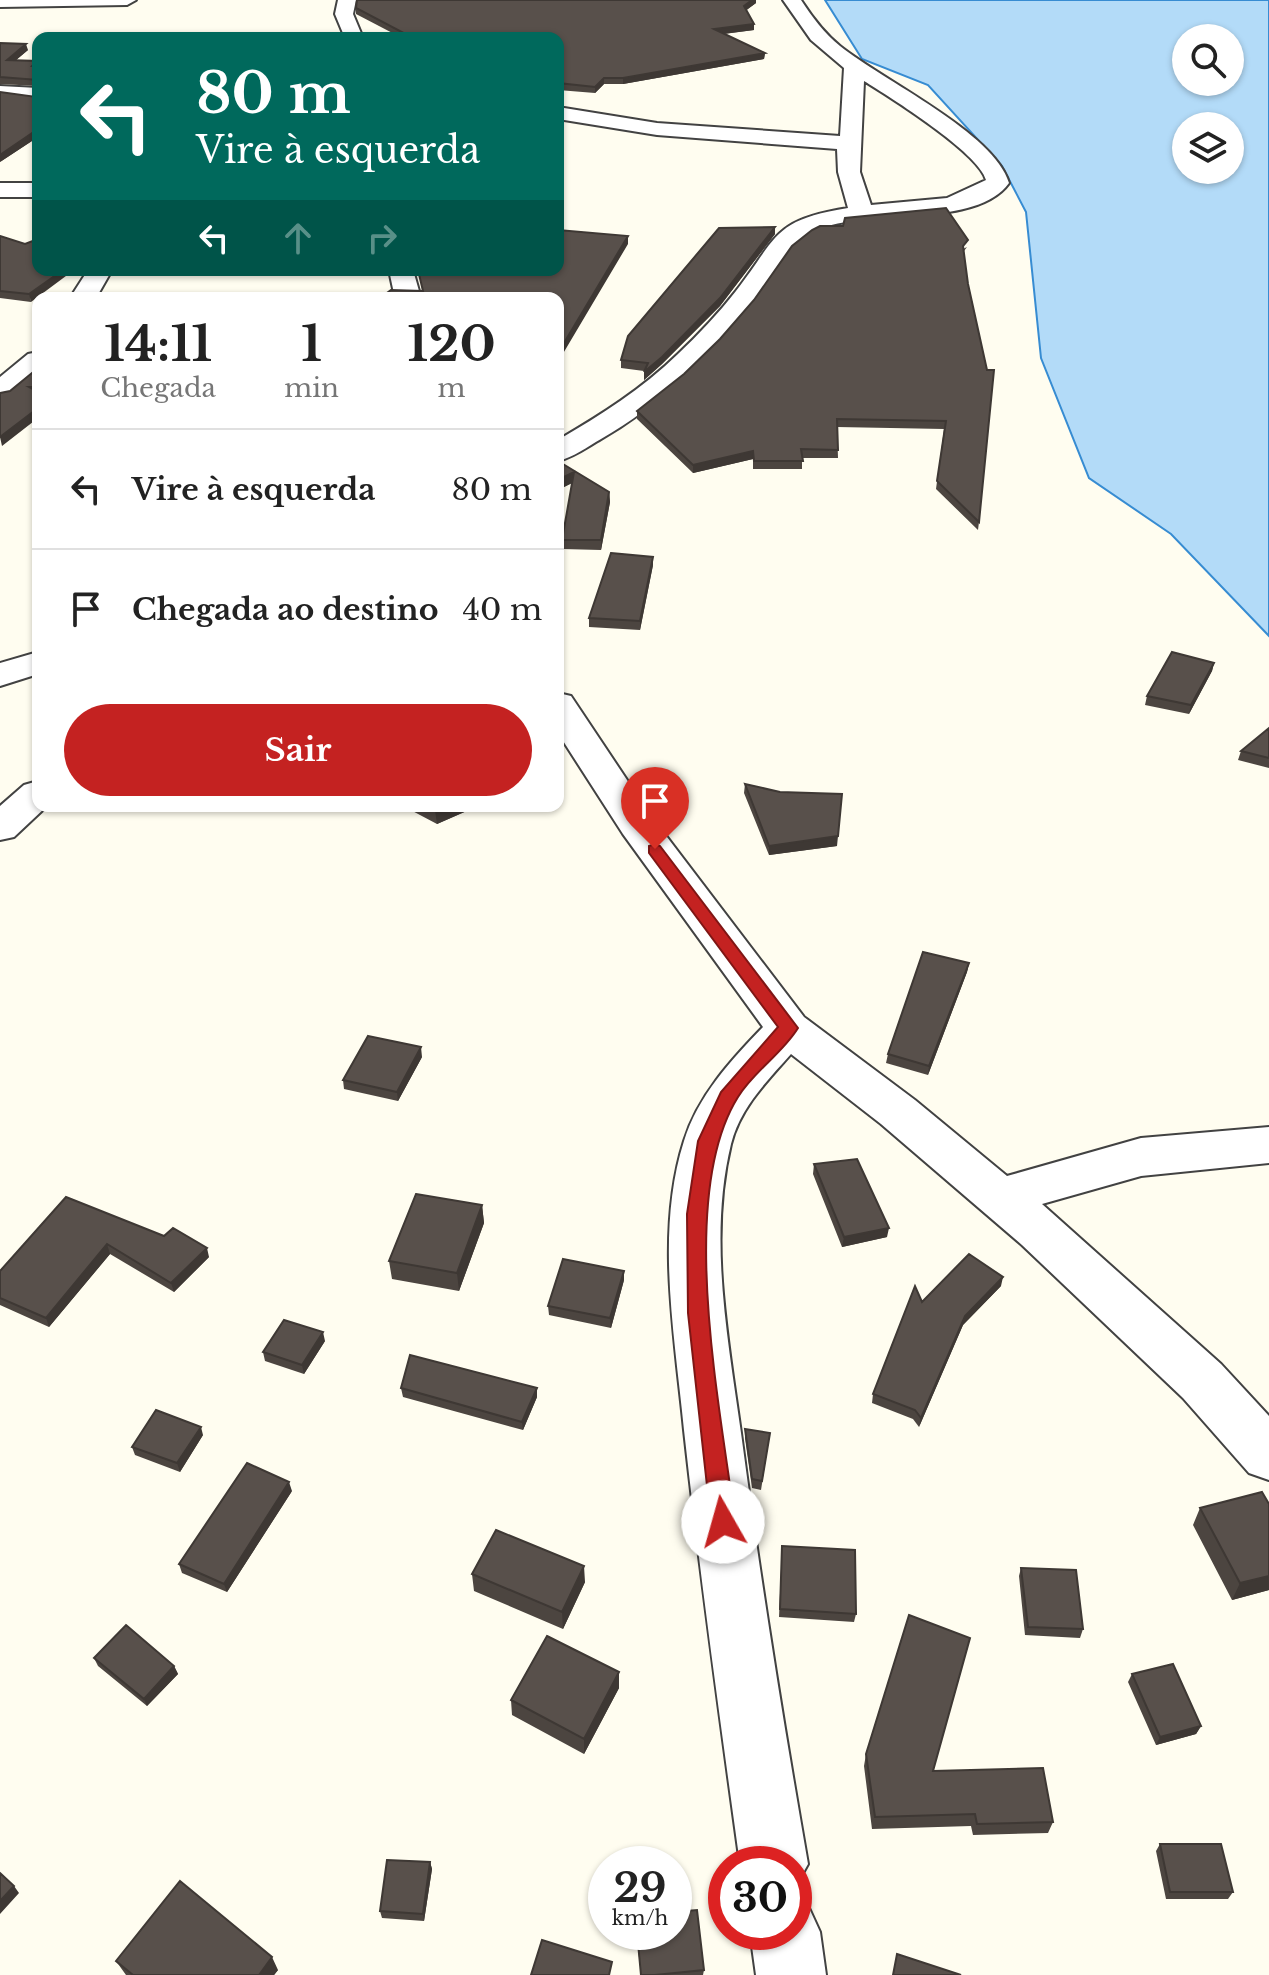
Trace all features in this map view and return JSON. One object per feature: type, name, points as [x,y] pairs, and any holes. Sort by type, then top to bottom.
[{"type":"street","points":[[0,2],[127,0]]},
{"type":"street","points":[[347,0],[344,14],[352,32]]},
{"type":"street","points":[[564,448],[650,394],[745,297],[778,244],[820,221],[861,211],[947,204],[984,194],[998,183],[994,168],[919,107],[854,68],[821,42],[805,25],[792,0]]},
{"type":"street","points":[[854,68],[849,172],[861,211]]},
{"type":"street","points":[[0,92],[32,94]]},
{"type":"street","points":[[564,114],[657,129],[848,143]]},
{"type":"street","points":[[0,190],[32,190]]},
{"type":"street","points":[[0,391],[32,365]]},
{"type":"street","points":[[0,675],[32,665]]},
{"type":"street","points":[[564,713],[637,825],[788,1028],[1000,1197],[1202,1381],[1269,1455]]},
{"type":"street","points":[[0,828],[32,799]]},
{"type":"street","points":[[771,1846],[726,1551],[698,1313],[697,1214],[708,1141],[730,1092],[788,1028]]},
{"type":"street","points":[[1000,1197],[1141,1157],[1269,1145]]},
{"type":"street","points":[[788,1950],[791,1975]]},
{"type":"water","points":[[825,0],[1269,0],[1269,636],[1171,534],[1089,478],[1041,358],[1026,212],[1002,166],[928,85],[862,59]]},
{"type":"building","points":[[357,0],[752,0],[744,6],[754,24],[714,29],[765,53],[623,78],[604,78],[595,87],[564,84],[564,32],[402,32],[356,8]]},
{"type":"building","points":[[0,43],[26,44],[7,60],[32,61],[32,80],[0,77]]},
{"type":"building","points":[[0,92],[32,96],[32,133],[0,155]]},
{"type":"building","points":[[946,208],[968,240],[963,246],[968,284],[987,370],[994,370],[979,522],[937,481],[946,421],[837,419],[838,450],[801,449],[803,461],[754,461],[753,451],[693,465],[637,411],[684,374],[720,339],[754,300],[792,246],[812,230],[820,226],[843,226],[845,218]]},
{"type":"building","points":[[775,227],[720,298],[662,357],[644,372],[648,363],[621,360],[628,336],[719,228]]},
{"type":"building","points":[[564,231],[628,236],[564,343],[564,292],[388,292],[423,291],[419,276],[564,276]]},
{"type":"building","points":[[0,236],[25,244],[32,241],[32,276],[54,276],[29,294],[0,291]]},
{"type":"building","points":[[32,373],[32,387],[29,387],[32,389],[32,413],[0,437],[0,393],[10,391]]},
{"type":"building","points":[[564,465],[609,492],[601,540],[564,540],[574,472],[564,477]]},
{"type":"building","points":[[611,553],[653,557],[640,621],[589,618]]},
{"type":"building","points":[[1172,652],[1214,663],[1191,705],[1147,696]]},
{"type":"building","points":[[1269,728],[1269,758],[1241,751]]},
{"type":"building","points":[[745,784],[780,792],[842,794],[838,836],[769,846]]},
{"type":"building","points":[[923,952],[969,963],[929,1066],[888,1054]]},
{"type":"building","points":[[368,1036],[421,1047],[397,1092],[343,1080]]},
{"type":"building","points":[[857,1159],[889,1228],[844,1237],[814,1164]]},
{"type":"building","points":[[416,1194],[482,1205],[457,1273],[389,1261]]},
{"type":"building","points":[[66,1197],[164,1236],[173,1228],[207,1248],[171,1283],[107,1244],[46,1318],[0,1298],[0,1271]]},
{"type":"building","points":[[969,1254],[1003,1277],[965,1316],[921,1418],[915,1410],[873,1394],[915,1286],[922,1302]]},
{"type":"building","points":[[563,1259],[624,1271],[610,1318],[548,1306]]},
{"type":"building","points":[[284,1320],[323,1332],[302,1365],[263,1352]]},
{"type":"building","points":[[410,1355],[537,1388],[522,1422],[401,1388]]},
{"type":"building","points":[[156,1410],[201,1427],[177,1463],[132,1447]]},
{"type":"building","points":[[745,1429],[770,1433],[762,1481],[752,1479]]},
{"type":"building","points":[[247,1463],[289,1482],[224,1584],[179,1564]]},
{"type":"building","points":[[1262,1492],[1269,1504],[1269,1576],[1240,1583],[1200,1508]]},
{"type":"building","points":[[496,1530],[584,1566],[562,1612],[472,1574]]},
{"type":"building","points":[[782,1546],[855,1550],[856,1614],[780,1609]]},
{"type":"building","points":[[1021,1568],[1076,1570],[1083,1629],[1028,1627]]},
{"type":"building","points":[[909,1615],[970,1638],[933,1771],[1043,1768],[1053,1822],[977,1824],[975,1814],[875,1817],[866,1754]]},
{"type":"building","points":[[126,1625],[174,1666],[144,1699],[94,1658]]},
{"type":"building","points":[[547,1636],[619,1672],[584,1739],[511,1700]]},
{"type":"building","points":[[1173,1664],[1201,1726],[1160,1737],[1132,1674]]},
{"type":"building","points":[[1160,1844],[1221,1844],[1233,1892],[1170,1892]]},
{"type":"building","points":[[387,1860],[430,1862],[423,1914],[380,1911]]},
{"type":"building","points":[[0,1873],[14,1886],[0,1901]]},
{"type":"building","points":[[180,1881],[272,1957],[259,1975],[133,1975],[116,1961]]},
{"type":"building","points":[[692,1910],[697,1910],[704,1970],[641,1975],[639,1950],[692,1950]]},
{"type":"building","points":[[542,1940],[612,1962],[609,1975],[531,1975]]},
{"type":"building","points":[[897,1954],[961,1975],[893,1975]]},
{"type":"route","points":[[655,849],[788,1028],[730,1092],[708,1141],[697,1214],[698,1313],[723,1522]]}]
